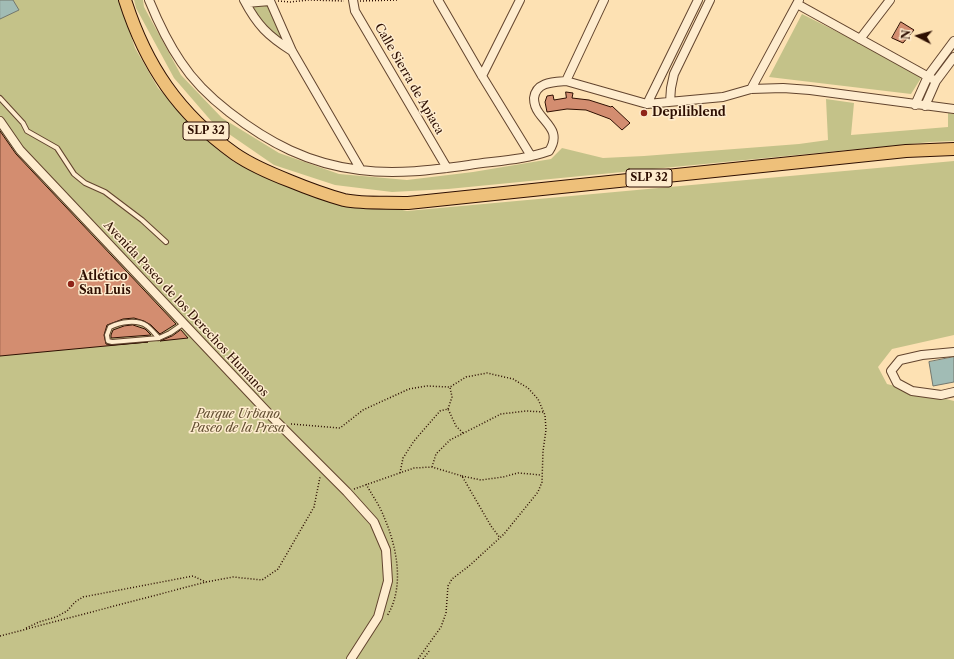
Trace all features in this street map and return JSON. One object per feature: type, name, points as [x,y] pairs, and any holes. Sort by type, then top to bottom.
[{"type":"main road","name":"SLP 32","points":[[125,0],[132,24],[147,56],[168,91],[201,127],[236,155],[274,174],[305,187],[345,200],[408,203],[906,151],[954,149]]},
{"type":"street","points":[[150,0],[160,27],[181,63],[209,96],[252,129],[293,152],[326,164],[361,170],[396,172],[428,171],[531,156],[549,151],[554,143],[553,134],[538,111],[534,101],[535,94],[538,87],[545,84],[566,81],[647,104],[723,97],[751,88],[810,90],[954,109]]},
{"type":"street","points":[[292,51],[266,32],[256,20],[245,1],[270,0],[292,51],[361,170]]},
{"type":"street","points":[[438,0],[531,156]]},
{"type":"street","points":[[482,76],[520,0]]},
{"type":"street","points":[[566,81],[604,0]]},
{"type":"street","points":[[647,104],[698,0]]},
{"type":"street","points":[[670,102],[674,74],[710,0]]},
{"type":"street","points":[[860,39],[890,0]]},
{"type":"street","name":"Calle Sierra de Apiaca","points":[[352,1],[355,11],[447,168]]},
{"type":"street","points":[[751,88],[798,2],[860,39],[936,81]]},
{"type":"street","points":[[915,105],[928,76],[954,41]]},
{"type":"street","points":[[925,106],[936,81],[954,57]]},
{"type":"street","points":[[659,80],[665,77],[669,78],[672,82]]},
{"type":"street","name":"Avenida Paseo de los Derechos Humanos","points":[[0,121],[20,150],[183,324],[347,492],[374,522],[386,550],[388,581],[378,617],[352,659]]},
{"type":"street","points":[[954,352],[922,355],[900,360],[891,371],[897,383],[912,391],[941,395],[954,392]]},
{"type":"lane","points":[[0,98],[23,123],[27,131],[58,148],[74,174],[85,183],[105,192],[142,220],[166,242]]},
{"type":"lane","points":[[158,338],[147,326],[139,322],[119,323],[110,326],[107,335],[108,341],[112,342],[158,338],[170,333],[183,324]]},
{"type":"path","points":[[270,0],[290,2],[309,0],[398,0]]},
{"type":"path","points":[[279,424],[340,428],[363,410],[409,389],[427,386],[450,387],[466,377],[487,372],[513,379],[528,388],[538,399],[546,415],[542,482],[538,492],[500,538],[469,566],[452,578],[448,586],[446,613],[441,627],[418,659]]},
{"type":"path","points":[[450,387],[452,397],[448,409],[456,426],[463,433]]},
{"type":"path","points":[[400,473],[403,458],[414,441],[440,411],[448,409]]},
{"type":"path","points":[[432,467],[436,454],[450,440],[501,414],[526,411],[544,412]]},
{"type":"path","points":[[347,492],[414,468],[432,467],[481,480],[518,473],[542,475]]},
{"type":"path","points":[[0,636],[206,582],[232,577],[262,580],[278,569],[314,507],[322,468]]},
{"type":"path","points":[[462,476],[491,526],[500,538]]},
{"type":"path","points":[[24,630],[39,622],[56,617],[67,611],[75,602],[83,597],[193,576],[206,582]]},
{"type":"path","points":[[423,659],[430,650]]},
{"type":"green space","name":"Parque Urbano Paseo de la Presa","points":[[0,0],[121,0],[135,48],[158,88],[217,149],[234,162],[275,182],[407,211],[954,161],[954,335],[892,349],[878,367],[887,384],[954,401],[954,659],[0,659]]},
{"type":"green space","points":[[134,0],[143,0],[144,7],[181,75],[222,118],[279,153],[339,174],[407,180],[473,172],[551,159],[562,148],[603,158],[799,144],[828,140],[826,99],[854,103],[851,135],[948,127],[948,113],[954,114],[954,141],[930,142],[448,189],[392,192],[335,185],[274,165],[213,123],[174,78],[136,8]]},
{"type":"green space","points":[[269,5],[285,41],[266,26],[253,7]]},
{"type":"green space","points":[[802,14],[923,75],[911,94],[769,77]]},
{"type":"water","points":[[0,0],[13,0],[19,10],[0,19]]},
{"type":"water","points":[[954,357],[954,382],[933,386],[929,362]]},
{"type":"building","points":[[901,22],[914,30],[903,43],[892,38]]},
{"type":"building","points":[[566,92],[573,93],[572,98],[589,100],[611,107],[612,106],[630,123],[622,130],[610,119],[586,110],[567,109],[547,112],[545,102],[547,96],[553,95],[554,100],[566,98]]},
{"type":"building","name":"Atlético San Luis","points":[[0,131],[16,154],[176,324],[160,334],[151,325],[144,321],[134,318],[123,319],[107,325],[104,335],[106,344],[112,345],[148,342],[0,356]]},
{"type":"building","points":[[133,325],[145,329],[151,335],[111,338],[113,330],[124,326]]},
{"type":"building","points":[[181,330],[188,338],[160,341],[172,336]]},
{"type":"place","name":"Depiliblend","points":[[644,113]]},
{"type":"place","name":"Atlético San Luis","points":[[71,284]]}]
